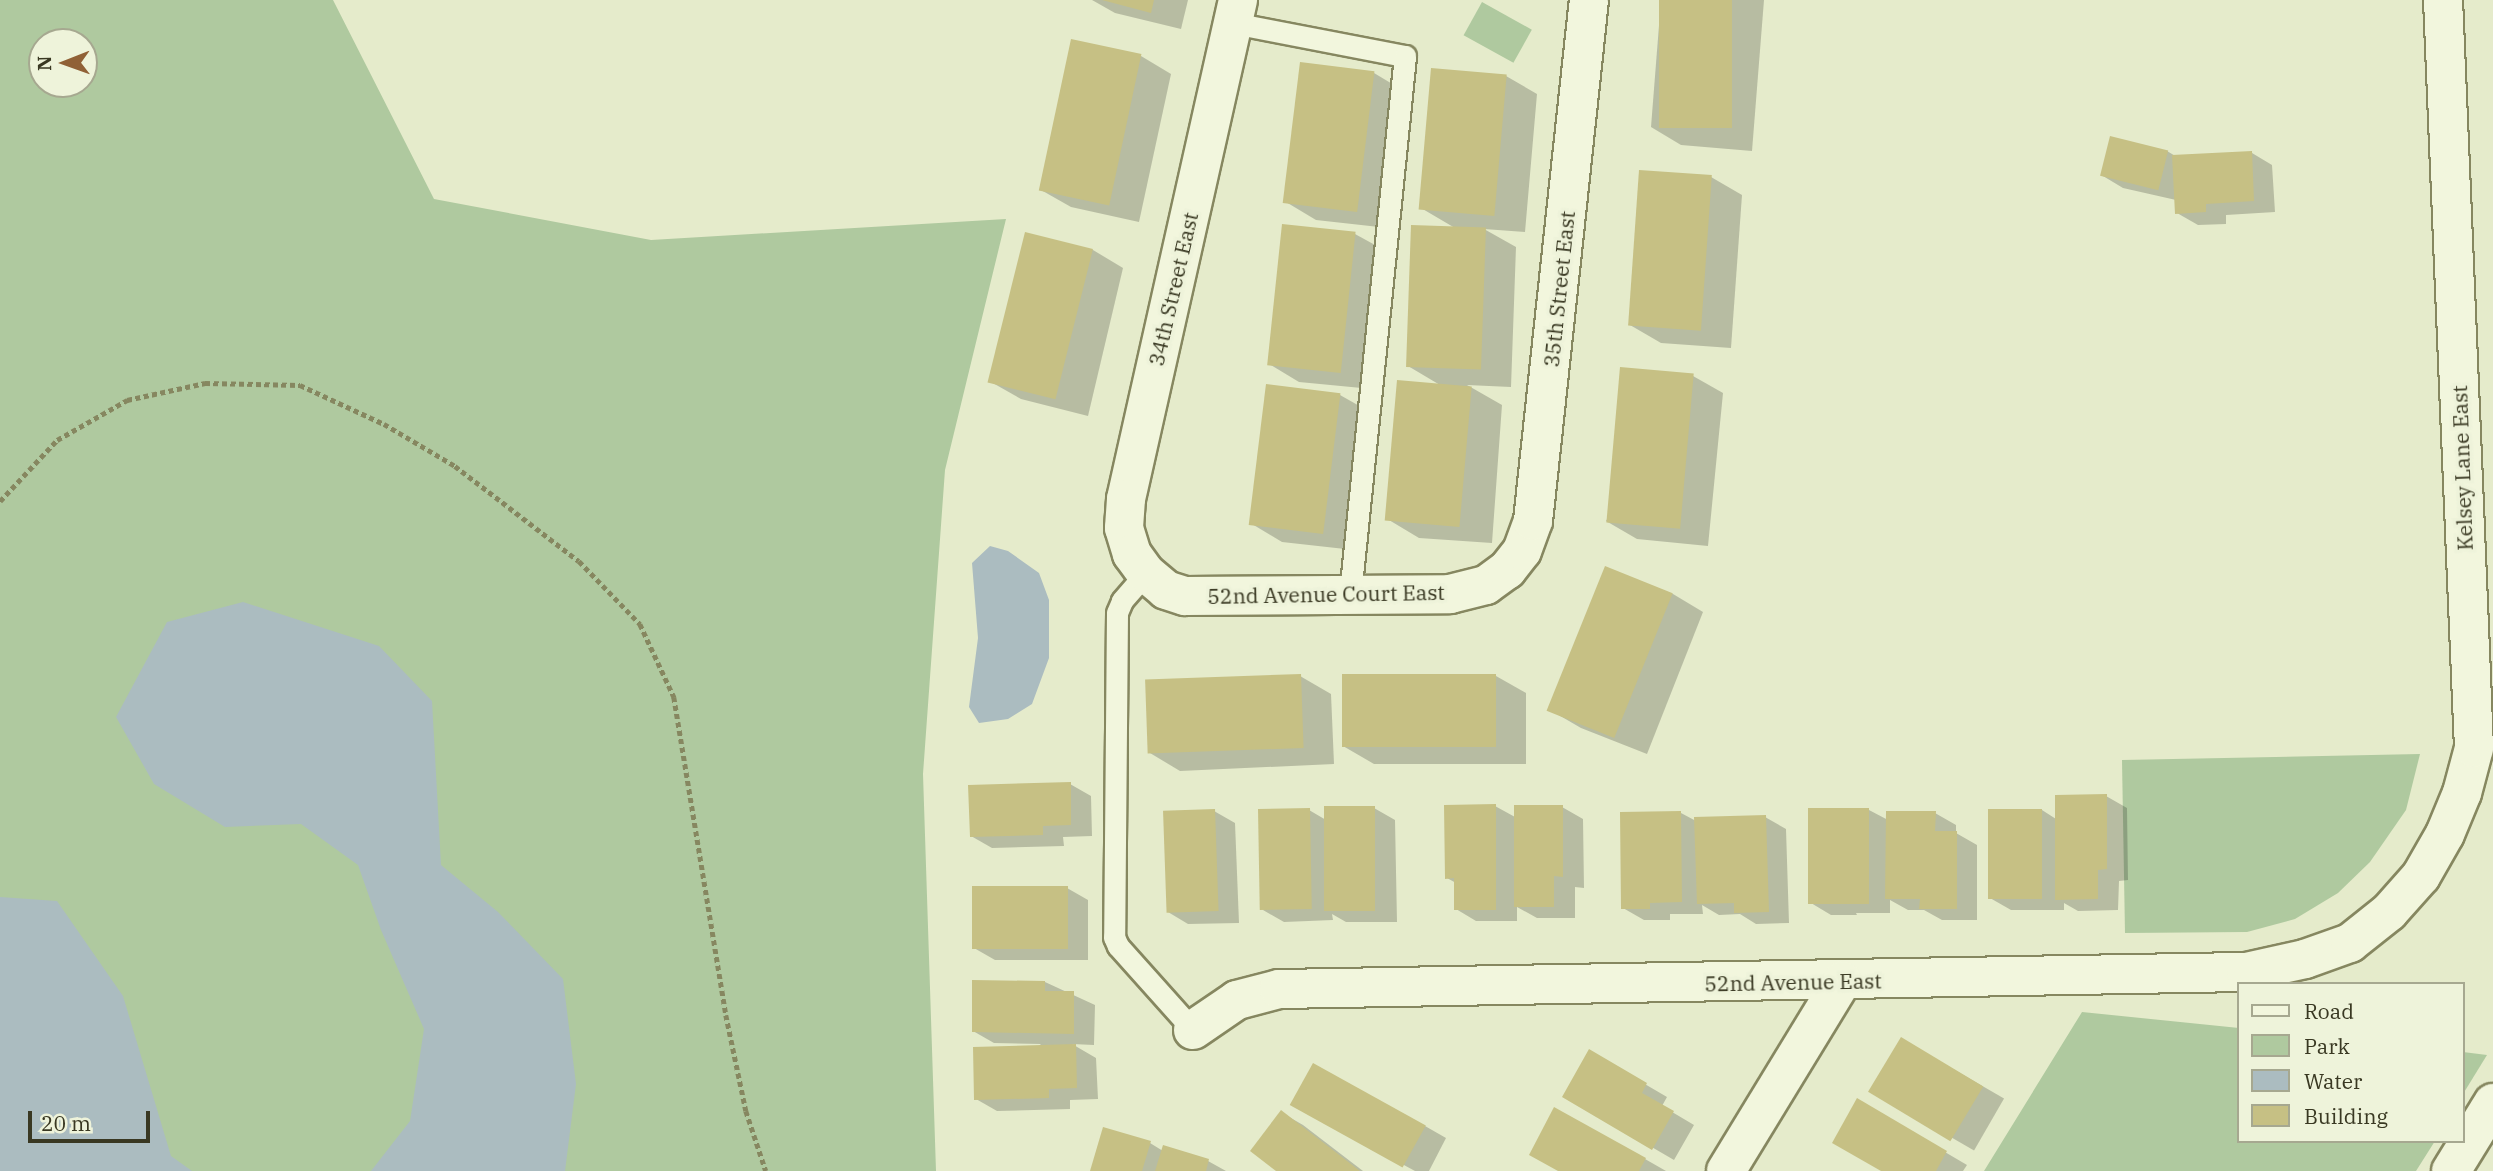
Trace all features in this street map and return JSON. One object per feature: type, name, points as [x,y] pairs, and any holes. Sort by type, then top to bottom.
[{"type":"street","name":"35th Street East","points":[[1507,570],[1522,551],[1533,521],[1589,0]]},
{"type":"street","name":"Kelsey Lane East","points":[[2389,912],[2421,877],[2445,834],[2462,793],[2474,748],[2443,0]]},
{"type":"street","name":"34th Street East","points":[[1146,573],[1132,554],[1124,528],[1126,499],[1236,11]]},
{"type":"street","name":"52nd Avenue Court East","points":[[1146,573],[1166,590],[1185,596],[1350,595],[1450,594],[1486,585],[1507,570]]},
{"type":"street","name":"52nd Avenue East","points":[[1193,1030],[1237,1000],[1279,989],[2246,972],[2305,959],[2350,943],[2389,912]]},
{"type":"street","points":[[1726,1171],[1842,981]]},
{"type":"street","points":[[2451,1171],[2493,1103]]},
{"type":"lane","points":[[1236,11],[1405,56],[1350,595]]},
{"type":"lane","points":[[1146,573],[1122,601],[1117,613],[1114,937],[1118,946],[1193,1030]]},
{"type":"path","points":[[0,501],[57,440],[127,400],[205,383],[300,386],[384,424],[455,466],[579,561],[640,624],[674,697],[726,1015],[747,1111],[766,1171]]},
{"type":"green space","points":[[0,0],[333,0],[434,199],[651,240],[1006,219],[945,470],[923,774],[936,1171],[0,1171]]},
{"type":"green space","points":[[1482,2],[1532,30],[1513,63],[1464,35]]},
{"type":"green space","points":[[2420,754],[2406,810],[2370,862],[2338,893],[2295,919],[2247,932],[2125,933],[2122,760]]},
{"type":"green space","points":[[2082,1012],[2238,1028],[2238,1143],[2434,1143],[2416,1171],[1984,1171]]},
{"type":"green space","points":[[2465,1052],[2487,1055],[2465,1091]]},
{"type":"water","points":[[990,546],[1008,551],[1039,573],[1049,600],[1049,658],[1032,704],[1008,719],[979,723],[969,707],[978,638],[972,563]]},
{"type":"water","points":[[243,602],[379,646],[432,701],[441,865],[498,912],[563,979],[576,1084],[565,1171],[371,1171],[410,1121],[424,1029],[381,930],[358,865],[301,824],[225,827],[154,784],[116,717],[167,622]]},
{"type":"water","points":[[0,897],[57,901],[123,996],[171,1156],[192,1171],[0,1171]]},
{"type":"building","points":[[1102,0],[1154,0],[1151,13]]},
{"type":"building","points":[[1659,0],[1732,0],[1732,128],[1659,128]]},
{"type":"building","points":[[1071,39],[1141,54],[1109,206],[1039,191]]},
{"type":"building","points":[[1300,62],[1374,71],[1357,212],[1283,203]]},
{"type":"building","points":[[1431,68],[1507,75],[1494,216],[1419,209]]},
{"type":"building","points":[[2110,136],[2168,151],[2158,190],[2100,176]]},
{"type":"building","points":[[2252,151],[2254,201],[2206,204],[2206,212],[2175,214],[2172,155]]},
{"type":"building","points":[[1639,170],[1712,175],[1701,331],[1628,326]]},
{"type":"building","points":[[1282,224],[1356,232],[1341,373],[1267,365]]},
{"type":"building","points":[[1411,225],[1486,228],[1481,370],[1406,367]]},
{"type":"building","points":[[1025,232],[1093,249],[1055,399],[988,382]]},
{"type":"building","points":[[1620,367],[1694,373],[1680,529],[1606,522]]},
{"type":"building","points":[[1397,380],[1472,387],[1459,527],[1385,520]]},
{"type":"building","points":[[1266,384],[1340,393],[1323,534],[1249,525]]},
{"type":"building","points":[[1605,566],[1673,593],[1614,738],[1547,711]]},
{"type":"building","points":[[1301,674],[1304,748],[1148,753],[1145,679]]},
{"type":"building","points":[[1342,674],[1496,674],[1496,747],[1342,747]]},
{"type":"building","points":[[1071,782],[1071,825],[1043,826],[1043,835],[970,837],[968,785]]},
{"type":"building","points":[[2107,794],[2107,869],[2098,870],[2098,899],[2055,900],[2055,795]]},
{"type":"building","points":[[1496,804],[1496,910],[1454,910],[1454,878],[1445,879],[1444,805]]},
{"type":"building","points":[[1514,805],[1563,805],[1563,877],[1554,876],[1554,907],[1514,907]]},
{"type":"building","points":[[1324,806],[1375,806],[1375,911],[1324,911]]},
{"type":"building","points":[[1310,808],[1312,909],[1260,910],[1258,809]]},
{"type":"building","points":[[1808,808],[1869,808],[1869,904],[1808,904]]},
{"type":"building","points":[[1215,809],[1219,911],[1167,913],[1163,811]]},
{"type":"building","points":[[1988,809],[2042,809],[2042,899],[1988,899]]},
{"type":"building","points":[[1681,811],[1682,902],[1650,903],[1650,909],[1621,909],[1620,812]]},
{"type":"building","points":[[1886,811],[1936,811],[1935,831],[1957,831],[1957,909],[1919,909],[1920,899],[1885,899]]},
{"type":"building","points":[[1766,815],[1769,912],[1734,913],[1734,903],[1697,904],[1694,817]]},
{"type":"building","points":[[972,886],[1068,886],[1068,949],[972,949]]},
{"type":"building","points":[[972,980],[1045,981],[1045,991],[1074,991],[1074,1034],[972,1032]]},
{"type":"building","points":[[1901,1037],[1983,1086],[1950,1141],[1868,1092]]},
{"type":"building","points":[[1076,1044],[1077,1088],[1049,1089],[1049,1098],[974,1100],[973,1047]]},
{"type":"building","points":[[1589,1049],[1647,1083],[1642,1093],[1674,1111],[1652,1150],[1562,1097]]},
{"type":"building","points":[[1313,1063],[1426,1126],[1403,1168],[1290,1105]]},
{"type":"building","points":[[1857,1098],[1947,1151],[1936,1171],[1881,1171],[1832,1143]]},
{"type":"building","points":[[1554,1107],[1646,1158],[1639,1171],[1558,1171],[1529,1155]]},
{"type":"building","points":[[1281,1110],[1360,1171],[1276,1171],[1250,1151]]},
{"type":"building","points":[[1103,1127],[1151,1141],[1142,1171],[1090,1171]]},
{"type":"building","points":[[1163,1145],[1209,1159],[1206,1171],[1155,1171]]}]
